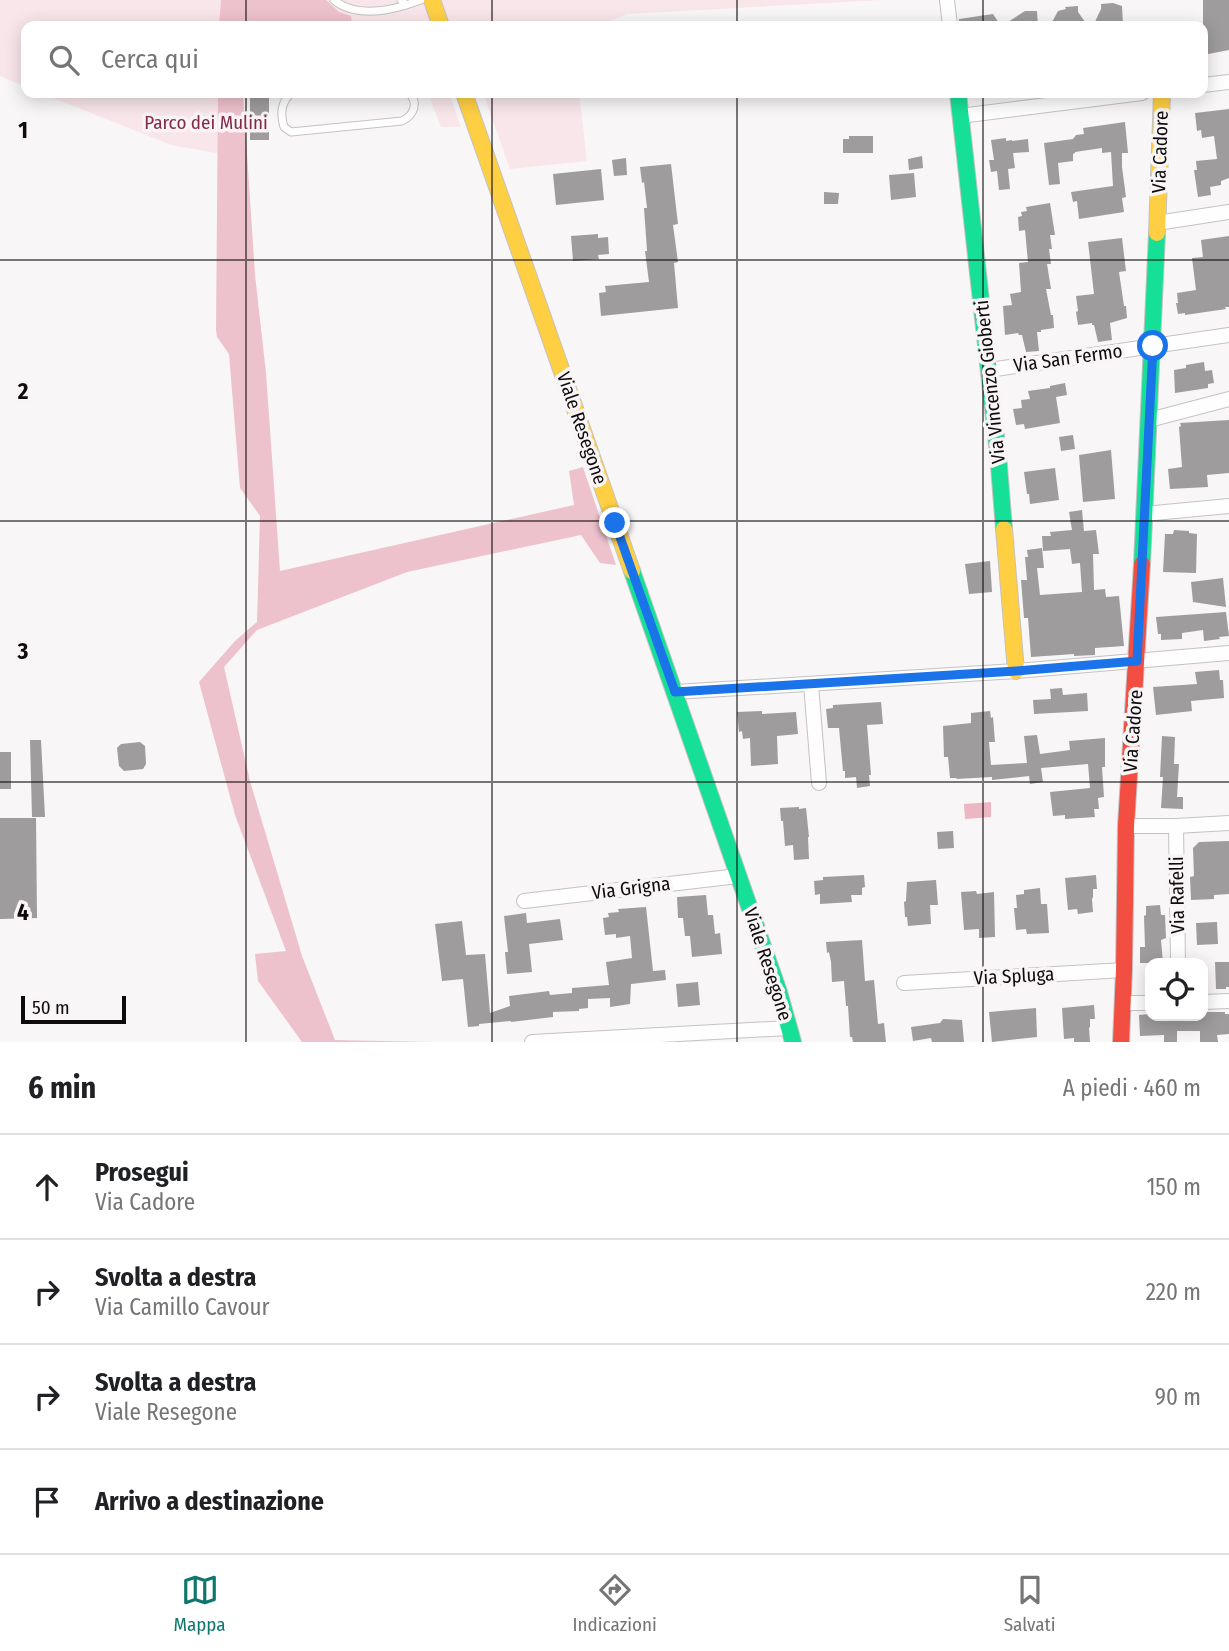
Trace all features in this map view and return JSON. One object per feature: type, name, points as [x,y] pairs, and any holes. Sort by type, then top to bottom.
[{"type":"street","points":[[432,0],[439,21]]},
{"type":"street","points":[[947,0],[949,21]]},
{"type":"street","points":[[1208,84],[1229,82]]},
{"type":"street","name":"Viale Resegone","points":[[466,98],[675,692],[779,992],[791,1035]]},
{"type":"street","name":"Via Vincenzo Gioberti","points":[[958,98],[999,468],[1016,671]]},
{"type":"street","points":[[960,116],[1102,98]]},
{"type":"street","name":"Via Cadore","points":[[1121,1042],[1125,970],[1126,826],[1153,346],[1162,98]]},
{"type":"street","points":[[1157,223],[1229,212]]},
{"type":"street","name":"Via San Fermo","points":[[989,370],[1229,335]]},
{"type":"street","points":[[1149,420],[1229,399]]},
{"type":"street","points":[[1143,514],[1229,506]]},
{"type":"street","points":[[675,692],[1016,671],[1229,653]]},
{"type":"street","points":[[811,684],[818,783]]},
{"type":"street","points":[[1126,826],[1229,823]]},
{"type":"street","name":"Via Rafelli","points":[[1176,826],[1178,958]]},
{"type":"street","name":"Via Grigna","points":[[524,901],[738,876]]},
{"type":"street","name":"Via Spluga","points":[[904,983],[1125,970]]},
{"type":"street","points":[[1208,1002],[1229,1001]]},
{"type":"street","points":[[1123,1003],[1145,1003]]},
{"type":"street","points":[[532,1042],[791,1035]]},
{"type":"lane","points":[[334,0],[342,7],[359,10],[390,10],[403,3],[421,0]]},
{"type":"lane","points":[[287,98],[282,104],[281,116],[284,127],[291,132],[402,121],[410,117],[414,110],[413,98]]},
{"type":"green space","points":[[0,0],[881,0],[628,14],[610,21],[21,21],[21,85],[0,76]]},
{"type":"green space","name":"Parco dei Mulini","points":[[54,98],[240,98],[239,157],[171,145]]},
{"type":"green space","points":[[430,98],[451,98],[461,127],[441,127]]},
{"type":"green space","points":[[485,98],[580,98],[587,161],[510,169]]},
{"type":"shaded area","points":[[221,0],[326,0],[339,12],[351,16],[352,21],[219,21]]},
{"type":"shaded area","points":[[218,98],[243,98],[280,571],[574,505],[569,471],[583,467],[616,565],[600,563],[581,535],[407,572],[257,630],[224,667],[250,781],[302,956],[335,1040],[432,1042],[302,1042],[258,981],[255,954],[286,951],[235,815],[199,682],[235,641],[257,622],[260,516],[240,488],[229,354],[217,337]]},
{"type":"shaded area","points":[[991,802],[991,817],[965,819],[964,804]]},
{"type":"building","points":[[1203,0],[1229,0],[1229,50],[1208,54],[1208,21],[1203,21]]},
{"type":"building","points":[[1113,3],[1122,6],[1123,21],[1095,21],[1101,4]]},
{"type":"building","points":[[1078,6],[1078,12],[1084,21],[1053,21],[1058,11],[1066,9],[1065,7]]},
{"type":"building","points":[[1025,11],[1037,11],[1038,21],[1010,21]]},
{"type":"building","points":[[993,14],[998,21],[959,21]]},
{"type":"building","points":[[250,98],[269,98],[269,140],[250,140]]},
{"type":"building","points":[[1229,109],[1229,178],[1221,181],[1221,185],[1210,187],[1211,195],[1198,197],[1194,170],[1197,170],[1196,161],[1217,159],[1214,136],[1202,138],[1201,130],[1197,131],[1195,113]]},
{"type":"building","points":[[1125,122],[1128,153],[1122,153],[1126,197],[1122,198],[1124,212],[1079,219],[1077,201],[1073,202],[1071,192],[1113,186],[1111,152],[1102,153],[1102,148],[1075,152],[1073,161],[1058,163],[1060,184],[1049,185],[1044,143],[1073,139],[1076,135],[1084,134],[1083,128]]},
{"type":"building","points":[[849,136],[873,136],[873,153],[843,153],[843,139],[849,139]]},
{"type":"building","points":[[1006,138],[1006,141],[1028,139],[1029,152],[1013,153],[1015,168],[1008,169],[1010,189],[999,190],[997,171],[991,172],[989,160],[994,160],[991,140]]},
{"type":"building","points":[[922,156],[923,168],[909,170],[908,159]]},
{"type":"building","points":[[626,158],[627,175],[614,176],[612,160]]},
{"type":"building","points":[[671,164],[678,224],[673,225],[678,262],[674,263],[678,308],[601,316],[599,293],[606,292],[605,286],[649,282],[645,251],[644,208],[647,208],[640,167]]},
{"type":"building","points":[[601,169],[604,200],[556,205],[553,174]]},
{"type":"building","points":[[914,173],[916,197],[891,200],[889,175]]},
{"type":"building","points":[[824,192],[839,193],[838,204],[824,204]]},
{"type":"building","points":[[1050,203],[1055,235],[1050,235],[1051,264],[1047,264],[1051,289],[1046,289],[1054,328],[1037,332],[1039,351],[1026,352],[1022,335],[1005,335],[1003,306],[1012,305],[1010,294],[1021,292],[1019,263],[1028,262],[1025,230],[1019,231],[1018,217],[1022,216],[1021,212],[1027,211],[1026,207]]},
{"type":"building","points":[[598,234],[598,238],[608,237],[609,254],[598,255],[599,259],[573,261],[571,236]]},
{"type":"building","points":[[1229,236],[1229,307],[1178,314],[1177,293],[1196,290],[1192,258],[1203,257],[1201,240]]},
{"type":"building","points":[[1122,238],[1126,271],[1119,272],[1127,318],[1110,323],[1112,340],[1098,342],[1094,325],[1078,325],[1076,312],[1076,296],[1094,294],[1088,242]]},
{"type":"building","points":[[1204,362],[1205,371],[1212,370],[1214,383],[1208,384],[1208,388],[1175,393],[1174,370]]},
{"type":"building","points":[[1065,383],[1067,395],[1056,397],[1060,423],[1025,429],[1024,424],[1016,425],[1013,409],[1022,408],[1021,400],[1030,399],[1028,391]]},
{"type":"building","points":[[1229,420],[1229,473],[1207,475],[1208,487],[1170,489],[1168,469],[1182,467],[1180,423]]},
{"type":"building","points":[[1073,435],[1075,449],[1061,451],[1059,437]]},
{"type":"building","points":[[1111,450],[1115,499],[1083,502],[1079,455]]},
{"type":"building","points":[[1055,468],[1059,500],[1030,504],[1024,472]]},
{"type":"building","points":[[1082,510],[1084,531],[1096,530],[1099,554],[1093,554],[1094,590],[1105,589],[1106,597],[1119,596],[1124,646],[1095,648],[1095,655],[1031,657],[1021,580],[1027,580],[1027,550],[1042,548],[1044,568],[1037,568],[1040,595],[1082,592],[1080,563],[1072,564],[1070,549],[1043,551],[1042,536],[1051,536],[1050,532],[1072,530],[1069,512]]},
{"type":"building","points":[[1174,530],[1197,534],[1196,573],[1163,572],[1165,534],[1173,534]]},
{"type":"building","points":[[990,561],[992,592],[969,594],[965,564]]},
{"type":"building","points":[[1223,578],[1226,607],[1193,602],[1191,582]]},
{"type":"building","points":[[1226,612],[1229,636],[1219,637],[1220,639],[1204,641],[1203,630],[1182,633],[1182,639],[1161,640],[1161,634],[1158,634],[1156,617]]},
{"type":"building","points":[[1219,670],[1220,680],[1223,680],[1224,698],[1191,701],[1192,711],[1156,715],[1153,687],[1197,684],[1195,672]]},
{"type":"building","points":[[1062,688],[1063,695],[1087,693],[1088,711],[1034,714],[1033,700],[1051,699],[1050,689]]},
{"type":"building","points":[[881,702],[883,724],[867,725],[870,786],[857,788],[856,777],[845,778],[839,728],[828,728],[826,709],[833,708],[833,705]]},
{"type":"building","points":[[762,711],[762,714],[796,712],[798,734],[777,736],[778,764],[751,766],[750,738],[743,739],[742,731],[739,732],[737,712]]},
{"type":"building","points":[[990,711],[995,742],[989,742],[991,765],[1027,763],[1024,736],[1037,735],[1040,754],[1070,750],[1069,741],[1105,738],[1105,767],[1102,767],[1104,797],[1098,798],[1099,809],[1094,809],[1095,817],[1065,819],[1065,815],[1053,816],[1050,792],[1090,788],[1088,764],[1041,768],[1043,782],[1030,784],[1029,776],[992,780],[992,777],[950,778],[948,757],[944,757],[943,726],[971,723],[971,713]]},
{"type":"building","points":[[1162,736],[1175,737],[1174,764],[1179,764],[1177,797],[1183,797],[1183,809],[1161,808]]},
{"type":"building","points":[[30,740],[41,740],[45,817],[32,817]]},
{"type":"building","points":[[140,742],[145,746],[146,764],[143,769],[124,771],[119,766],[117,748],[121,744]]},
{"type":"building","points":[[0,752],[11,752],[11,789],[0,789]]},
{"type":"building","points":[[780,808],[806,808],[809,859],[794,860],[793,845],[785,846]]},
{"type":"building","points":[[0,818],[36,818],[37,918],[0,919]]},
{"type":"building","points":[[953,831],[954,848],[938,849],[937,832]]},
{"type":"building","points":[[1229,841],[1229,894],[1214,895],[1214,899],[1191,900],[1193,848],[1199,842]]},
{"type":"building","points":[[864,875],[865,887],[862,888],[862,895],[851,895],[852,902],[820,904],[820,894],[815,895],[814,881],[823,880],[823,877]]},
{"type":"building","points":[[1096,875],[1097,889],[1093,889],[1093,912],[1078,914],[1077,909],[1068,910],[1065,878]]},
{"type":"building","points":[[936,880],[938,905],[930,905],[931,924],[908,926],[904,902],[907,882]]},
{"type":"building","points":[[1040,888],[1041,904],[1047,904],[1049,933],[1027,934],[1026,929],[1016,930],[1016,895],[1024,894],[1024,890]]},
{"type":"building","points":[[976,891],[977,894],[994,892],[995,937],[979,938],[979,929],[964,930],[961,892]]},
{"type":"building","points":[[706,895],[708,915],[713,915],[715,934],[720,933],[722,954],[692,957],[690,936],[685,936],[683,918],[678,918],[677,897]]},
{"type":"building","points":[[1160,905],[1161,915],[1165,915],[1166,938],[1161,940],[1163,958],[1145,958],[1145,963],[1140,963],[1140,947],[1145,947],[1146,906]]},
{"type":"building","points":[[646,907],[653,971],[665,970],[666,980],[631,984],[630,1004],[610,1007],[610,998],[588,999],[588,1008],[579,1011],[553,1012],[553,1017],[468,1027],[463,979],[442,981],[435,924],[462,921],[466,955],[485,954],[490,1013],[510,1006],[509,996],[549,991],[550,995],[572,993],[572,988],[609,985],[606,962],[632,958],[630,936],[616,938],[616,934],[605,935],[603,918],[609,917],[608,913],[619,912],[618,909]]},
{"type":"building","points":[[526,913],[527,923],[560,919],[563,940],[529,944],[532,972],[507,974],[505,952],[508,952],[504,916]]},
{"type":"building","points":[[1217,922],[1218,944],[1197,945],[1196,923]]},
{"type":"building","points":[[862,940],[865,981],[874,980],[878,1024],[884,1023],[886,1042],[853,1042],[850,1037],[844,981],[832,982],[826,942]]},
{"type":"building","points":[[1215,962],[1229,962],[1229,987],[1226,989],[1216,989]]},
{"type":"building","points":[[698,982],[700,1005],[678,1007],[676,984]]},
{"type":"building","points":[[1094,1005],[1095,1019],[1090,1019],[1089,1028],[1090,1042],[1074,1042],[1074,1038],[1064,1039],[1062,1008]]},
{"type":"building","points":[[1036,1008],[1037,1037],[992,1042],[989,1012]]},
{"type":"building","points":[[1208,1012],[1225,1012],[1229,1014],[1229,1034],[1217,1035],[1218,1042],[1200,1042],[1200,1031],[1177,1031],[1177,1042],[1164,1042],[1164,1035],[1140,1036],[1139,1015],[1145,1014],[1145,1021],[1208,1021]]},
{"type":"building","points":[[943,1019],[962,1020],[964,1042],[932,1042],[931,1038],[913,1041],[911,1027],[940,1023]]},
{"type":"traffic: fast","points":[[959,98],[1004,529]]},
{"type":"traffic: fast","points":[[1142,564],[1157,233]]},
{"type":"traffic: fast","points":[[632,571],[779,992],[793,1042]]},
{"type":"traffic: slow","points":[[432,0],[439,21]]},
{"type":"traffic: slow","points":[[466,98],[632,571]]},
{"type":"traffic: slow","points":[[1157,233],[1162,98]]},
{"type":"traffic: slow","points":[[1004,529],[1016,671]]},
{"type":"traffic: jam","points":[[1121,1042],[1126,826],[1142,564]]},
{"type":"route","points":[[615,523],[675,692],[1137,661],[1153,346]]}]
